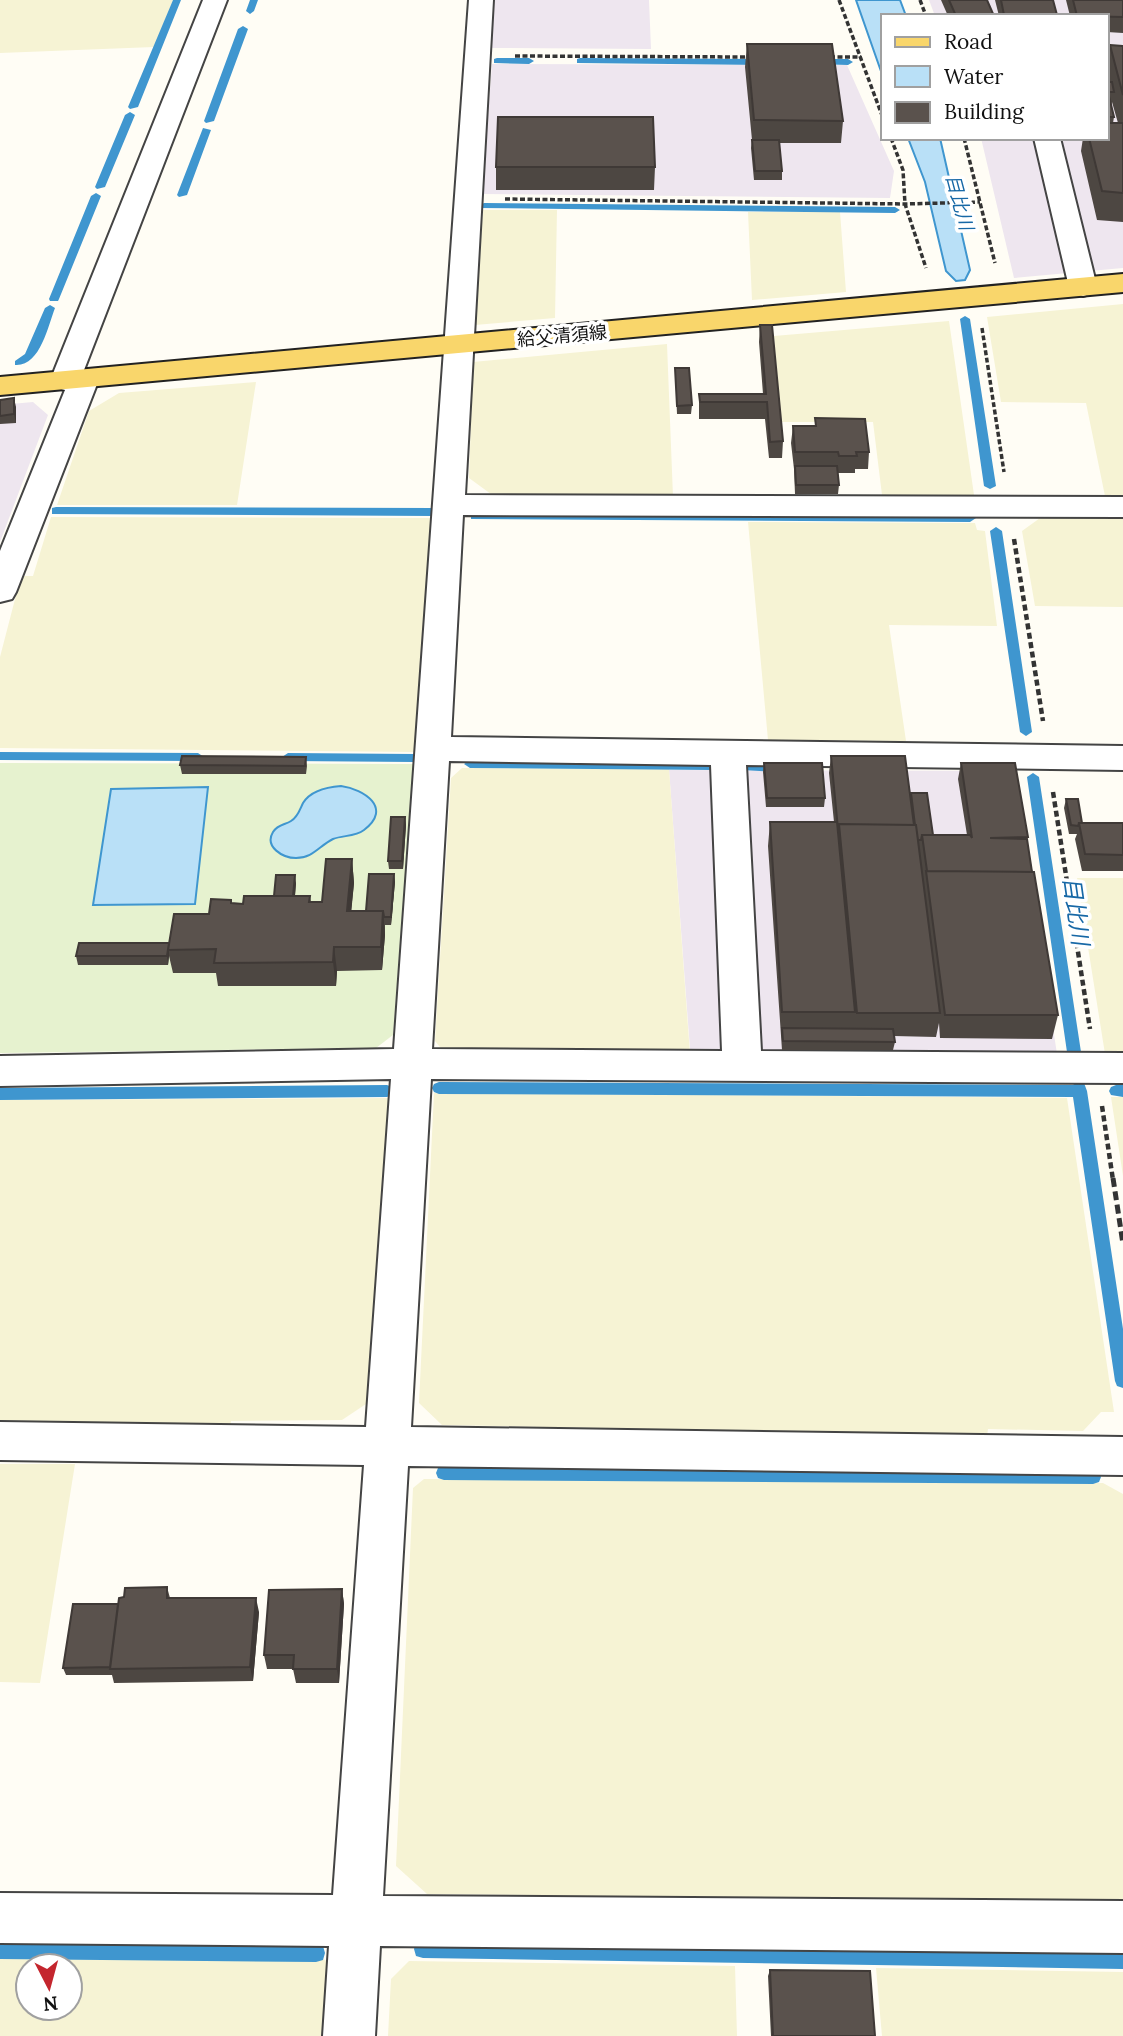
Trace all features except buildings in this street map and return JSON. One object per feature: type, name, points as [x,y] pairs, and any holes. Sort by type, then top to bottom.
[{"type":"main road","name":"給父清須線","points":[[0,386],[1123,283]]},
{"type":"street","points":[[0,592],[33,507],[74,380],[215,0]]},
{"type":"street","points":[[349,2036],[481,0]]},
{"type":"street","points":[[1047,140],[1083,287]]},
{"type":"street","points":[[448,505],[1123,507]]},
{"type":"street","points":[[0,509],[33,507]]},
{"type":"street","points":[[432,749],[1123,758]]},
{"type":"street","points":[[728,753],[742,1066]]},
{"type":"street","points":[[0,1071],[412,1064],[1123,1068]]},
{"type":"street","points":[[0,1441],[1123,1456]]},
{"type":"street","points":[[0,1918],[1123,1927]]},
{"type":"path","points":[[839,0],[881,113]]},
{"type":"path","points":[[478,56],[751,57]]},
{"type":"path","points":[[820,57],[860,57]]},
{"type":"path","points":[[892,140],[902,170],[905,204],[936,301]]},
{"type":"path","points":[[964,140],[1003,294]]},
{"type":"path","points":[[468,198],[905,204],[978,202]]},
{"type":"shaded area","points":[[0,0],[173,0],[154,47],[0,53]]},
{"type":"shaded area","points":[[494,0],[649,0],[651,49],[491,48]]},
{"type":"shaded area","points":[[929,0],[1123,0],[1123,54],[1109,54],[1109,14],[934,14]]},
{"type":"shaded area","points":[[492,64],[847,65],[894,171],[890,198],[482,194]]},
{"type":"shaded area","points":[[1109,67],[1123,67],[1123,268],[1014,278],[981,140],[1109,140]]},
{"type":"shaded area","points":[[483,210],[557,210],[555,318],[475,325]]},
{"type":"shaded area","points":[[748,212],[840,212],[846,292],[752,300]]},
{"type":"shaded area","points":[[1123,304],[1123,501],[1106,501],[1086,403],[1001,402],[987,317]]},
{"type":"shaded area","points":[[949,321],[974,495],[882,495],[873,422],[781,422],[774,336]]},
{"type":"shaded area","points":[[667,344],[673,497],[495,497],[469,478],[473,362]]},
{"type":"shaded area","points":[[256,382],[237,505],[57,505],[89,411],[119,393]]},
{"type":"shaded area","points":[[33,402],[48,415],[0,542],[0,405]]},
{"type":"shaded area","points":[[51,517],[434,518],[415,752],[0,748],[0,657],[21,576],[33,576]]},
{"type":"shaded area","points":[[1040,518],[1123,518],[1123,607],[1035,606],[1022,531]]},
{"type":"shaded area","points":[[748,522],[975,523],[977,530],[985,531],[997,626],[889,625],[906,741],[768,740]]},
{"type":"shaded area","points":[[462,768],[669,769],[690,1054],[444,1052],[435,1041],[451,778]]},
{"type":"shaded area","points":[[669,770],[1014,771],[1057,1054],[690,1049]]},
{"type":"shaded area","points":[[1077,878],[1123,878],[1123,1054],[1105,1054]]},
{"type":"shaded area","points":[[434,1093],[1067,1098],[1114,1412],[1101,1412],[1083,1431],[988,1429],[987,1436],[442,1425],[419,1403]]},
{"type":"shaded area","points":[[1111,1097],[1123,1097],[1123,1176]]},
{"type":"shaded area","points":[[389,1098],[382,1285],[375,1285],[369,1402],[342,1420],[231,1421],[230,1428],[0,1426],[0,1100]]},
{"type":"shaded area","points":[[0,1464],[75,1464],[40,1683],[0,1682]]},
{"type":"shaded area","points":[[424,1479],[1103,1483],[1123,1494],[1123,1906],[540,1905],[540,1895],[427,1894],[396,1866],[413,1488]]},
{"type":"shaded area","points":[[0,1958],[14,1958],[14,2022],[84,2022],[84,1958],[323,1959],[333,1964],[328,2036],[0,2036]]},
{"type":"shaded area","points":[[409,1961],[735,1966],[737,2036],[388,2036],[391,1979]]},
{"type":"shaded area","points":[[876,1968],[1123,1972],[1123,2036],[882,2036]]},
{"type":"green space","points":[[0,763],[414,764],[393,1035],[376,1048],[0,1053]]},
{"type":"water","points":[[856,0],[900,0],[905,14],[881,14],[881,71]]},
{"type":"water","points":[[909,140],[940,140],[970,270],[965,280],[956,281],[946,271],[925,182]]},
{"type":"water","points":[[341,786],[366,795],[376,807],[372,822],[364,830],[333,839],[307,856],[291,857],[276,851],[271,842],[275,829],[293,819],[310,795],[325,788]]},
{"type":"water","points":[[208,787],[195,904],[93,905],[111,789]]},
{"type":"waterway","points":[[133,107],[177,0]]},
{"type":"waterway","points":[[250,11],[254,0]]},
{"type":"waterway","points":[[209,121],[243,29]]},
{"type":"waterway","points":[[497,61],[529,61]]},
{"type":"waterway","points":[[580,61],[764,62]]},
{"type":"waterway","points":[[815,62],[848,62]]},
{"type":"waterway","points":[[100,187],[130,115]]},
{"type":"waterway","points":[[182,195],[206,130]]},
{"type":"waterway","points":[[54,299],[96,196]]},
{"type":"waterway","points":[[484,206],[895,210]]},
{"type":"waterway","points":[[19,363],[30,356],[50,308]]},
{"type":"waterway","name":"目比川","points":[[965,319],[990,486]]},
{"type":"waterway","points":[[56,511],[434,512]]},
{"type":"waterway","points":[[475,516],[970,518]]},
{"type":"waterway","name":"目比川","points":[[996,531],[1026,732]]},
{"type":"waterway","points":[[0,756],[198,757]]},
{"type":"waterway","points":[[288,757],[414,758]]},
{"type":"waterway","points":[[470,764],[711,766]]},
{"type":"waterway","points":[[747,767],[781,768]]},
{"type":"waterway","name":"目比川","points":[[1033,777],[1074,1052]]},
{"type":"waterway","name":"目比川","points":[[1079,1087],[1080,1091]]},
{"type":"waterway","points":[[439,1088],[1080,1091]]},
{"type":"waterway","points":[[0,1094],[387,1091]]},
{"type":"waterway","name":"目比川","points":[[1080,1091],[1123,1381]]},
{"type":"waterway","points":[[1116,1091],[1123,1091]]},
{"type":"waterway","points":[[444,1473],[1093,1477]]},
{"type":"waterway","points":[[423,1949],[1123,1960]]},
{"type":"waterway","points":[[0,1950],[316,1953]]}]
